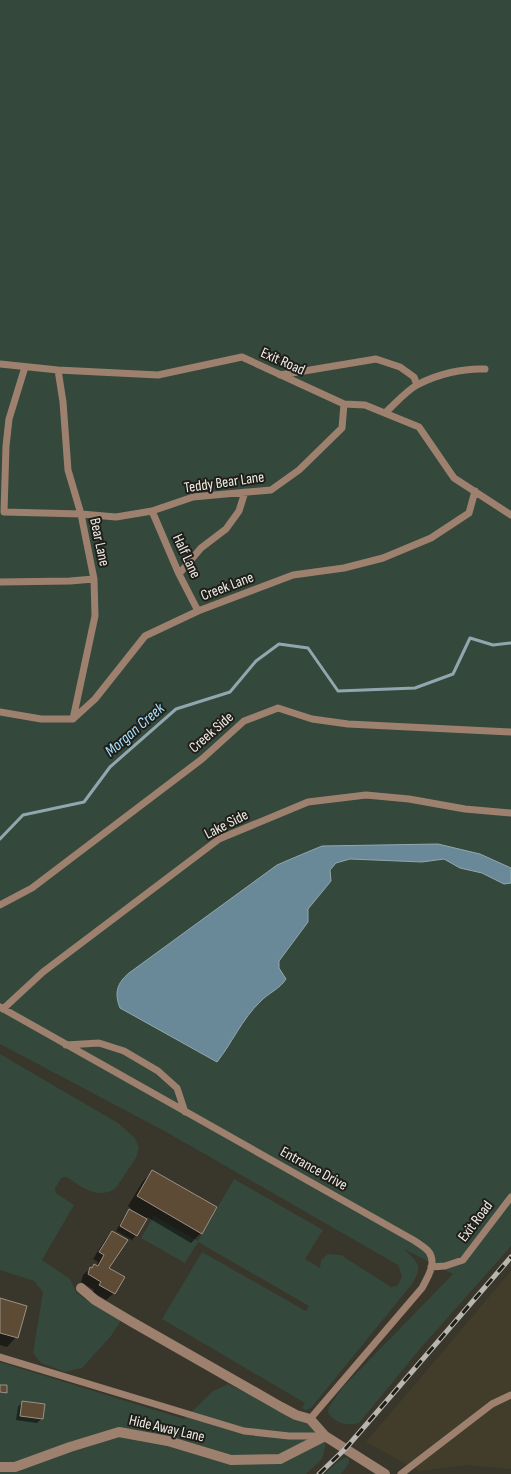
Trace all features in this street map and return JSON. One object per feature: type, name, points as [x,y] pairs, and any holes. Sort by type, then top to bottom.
[{"type":"street","points":[[81,1288],[95,1300],[132,1322],[281,1407],[296,1415],[310,1419],[326,1436],[385,1474]]},
{"type":"street","name":"Hide Away Lane","points":[[0,1468],[15,1468],[70,1447],[119,1432],[168,1441],[231,1460],[280,1460],[326,1436]]},
{"type":"lane","name":"Exit Road","points":[[0,364],[58,370],[158,375],[242,357],[344,404],[365,405],[419,427],[454,478],[511,515]]},
{"type":"lane","points":[[280,375],[376,359],[400,367],[414,377],[417,385]]},
{"type":"lane","name":"Teddy Bear Lane","points":[[25,367],[10,419],[6,446],[4,512],[81,514],[116,518],[152,511],[193,497],[271,490],[299,470],[342,428],[344,404]]},
{"type":"lane","points":[[385,413],[417,385],[471,368],[486,369]]},
{"type":"lane","name":"Bear Lane","points":[[58,370],[63,402],[68,470],[81,514],[94,579],[95,616],[73,719]]},
{"type":"lane","name":"Creek Lane","points":[[73,719],[94,699],[145,636],[198,611],[293,575],[344,568],[383,558],[431,538],[469,513],[475,491]]},
{"type":"lane","points":[[179,574],[201,548],[226,529],[239,510],[245,492]]},
{"type":"lane","name":"Half Lane","points":[[152,511],[179,574],[198,611]]},
{"type":"lane","points":[[0,582],[94,579]]},
{"type":"lane","name":"Creek Side","points":[[0,905],[32,888],[202,759],[244,721],[278,708],[312,719],[348,724],[511,732]]},
{"type":"lane","points":[[0,712],[41,719],[73,719]]},
{"type":"lane","name":"Lake Side","points":[[2,1008],[43,972],[219,839],[308,802],[366,795],[409,799],[465,809],[511,813]]},
{"type":"lane","name":"Entrance Drive","points":[[2,1008],[415,1241],[429,1252],[432,1262],[431,1267]]},
{"type":"lane","points":[[66,1045],[99,1043],[124,1051],[158,1071],[177,1088],[185,1112]]},
{"type":"lane","name":"Exit Road","points":[[431,1267],[445,1266],[463,1260],[511,1197]]},
{"type":"lane","points":[[310,1419],[422,1288],[431,1267]]},
{"type":"lane","points":[[0,1357],[244,1431],[289,1436],[326,1436]]},
{"type":"lane","points":[[401,1474],[492,1404],[511,1395]]},
{"type":"shaded area","points":[[511,1271],[511,1469],[467,1465],[419,1471],[366,1442]]},
{"type":"green space","points":[[0,0],[511,0],[511,1246],[419,1350],[359,1423],[345,1424],[338,1422],[328,1413],[329,1407],[342,1388],[453,1274],[404,1249],[418,1265],[418,1272],[412,1284],[311,1408],[305,1410],[302,1408],[305,1403],[162,1319],[202,1252],[306,1311],[309,1306],[198,1242],[185,1263],[141,1238],[154,1216],[198,1241],[234,1179],[323,1230],[305,1259],[320,1268],[321,1260],[328,1254],[341,1255],[391,1287],[397,1286],[402,1276],[398,1265],[168,1133],[0,1044]]},
{"type":"green space","points":[[0,1054],[118,1123],[135,1138],[139,1148],[136,1158],[115,1189],[108,1192],[95,1192],[83,1188],[66,1177],[62,1177],[55,1188],[56,1193],[74,1205],[42,1260],[70,1279],[76,1292],[85,1299],[120,1319],[111,1336],[82,1368],[65,1372],[41,1363],[33,1353],[43,1292],[34,1281],[0,1270]]},
{"type":"green space","points":[[0,1362],[184,1419],[213,1391],[228,1384],[305,1421],[326,1443],[322,1459],[306,1474],[0,1474]]},
{"type":"green space","points":[[346,1457],[349,1459],[349,1463],[341,1474],[325,1474],[336,1463]]},
{"type":"water","points":[[438,844],[480,854],[511,868],[511,883],[504,884],[482,873],[460,868],[444,859],[422,862],[350,859],[336,863],[330,870],[331,881],[308,909],[308,922],[279,961],[279,968],[286,979],[281,986],[263,999],[242,1023],[217,1062],[120,1008],[117,998],[119,985],[129,973],[277,865],[322,846]]},
{"type":"building","points":[[152,1170],[217,1207],[202,1234],[137,1196]]},
{"type":"building","points":[[129,1209],[147,1219],[137,1236],[120,1226]]},
{"type":"building","points":[[112,1231],[128,1240],[109,1268],[125,1277],[115,1294],[99,1285],[101,1282],[88,1274],[90,1267],[92,1268],[94,1264],[98,1266],[104,1255],[99,1252]]},
{"type":"building","points":[[0,1298],[27,1306],[18,1338],[0,1333]]},
{"type":"building","points":[[0,1385],[7,1385],[7,1393],[0,1392]]},
{"type":"building","points":[[22,1401],[45,1404],[43,1419],[20,1416]]},
{"type":"waterway","name":"Morgan Creek","points":[[0,839],[23,815],[84,802],[110,767],[176,709],[230,692],[256,661],[279,644],[308,648],[338,691],[415,688],[453,674],[470,638],[493,645],[511,643]]},
{"type":"railway","points":[[319,1474],[346,1448],[511,1257]]}]
